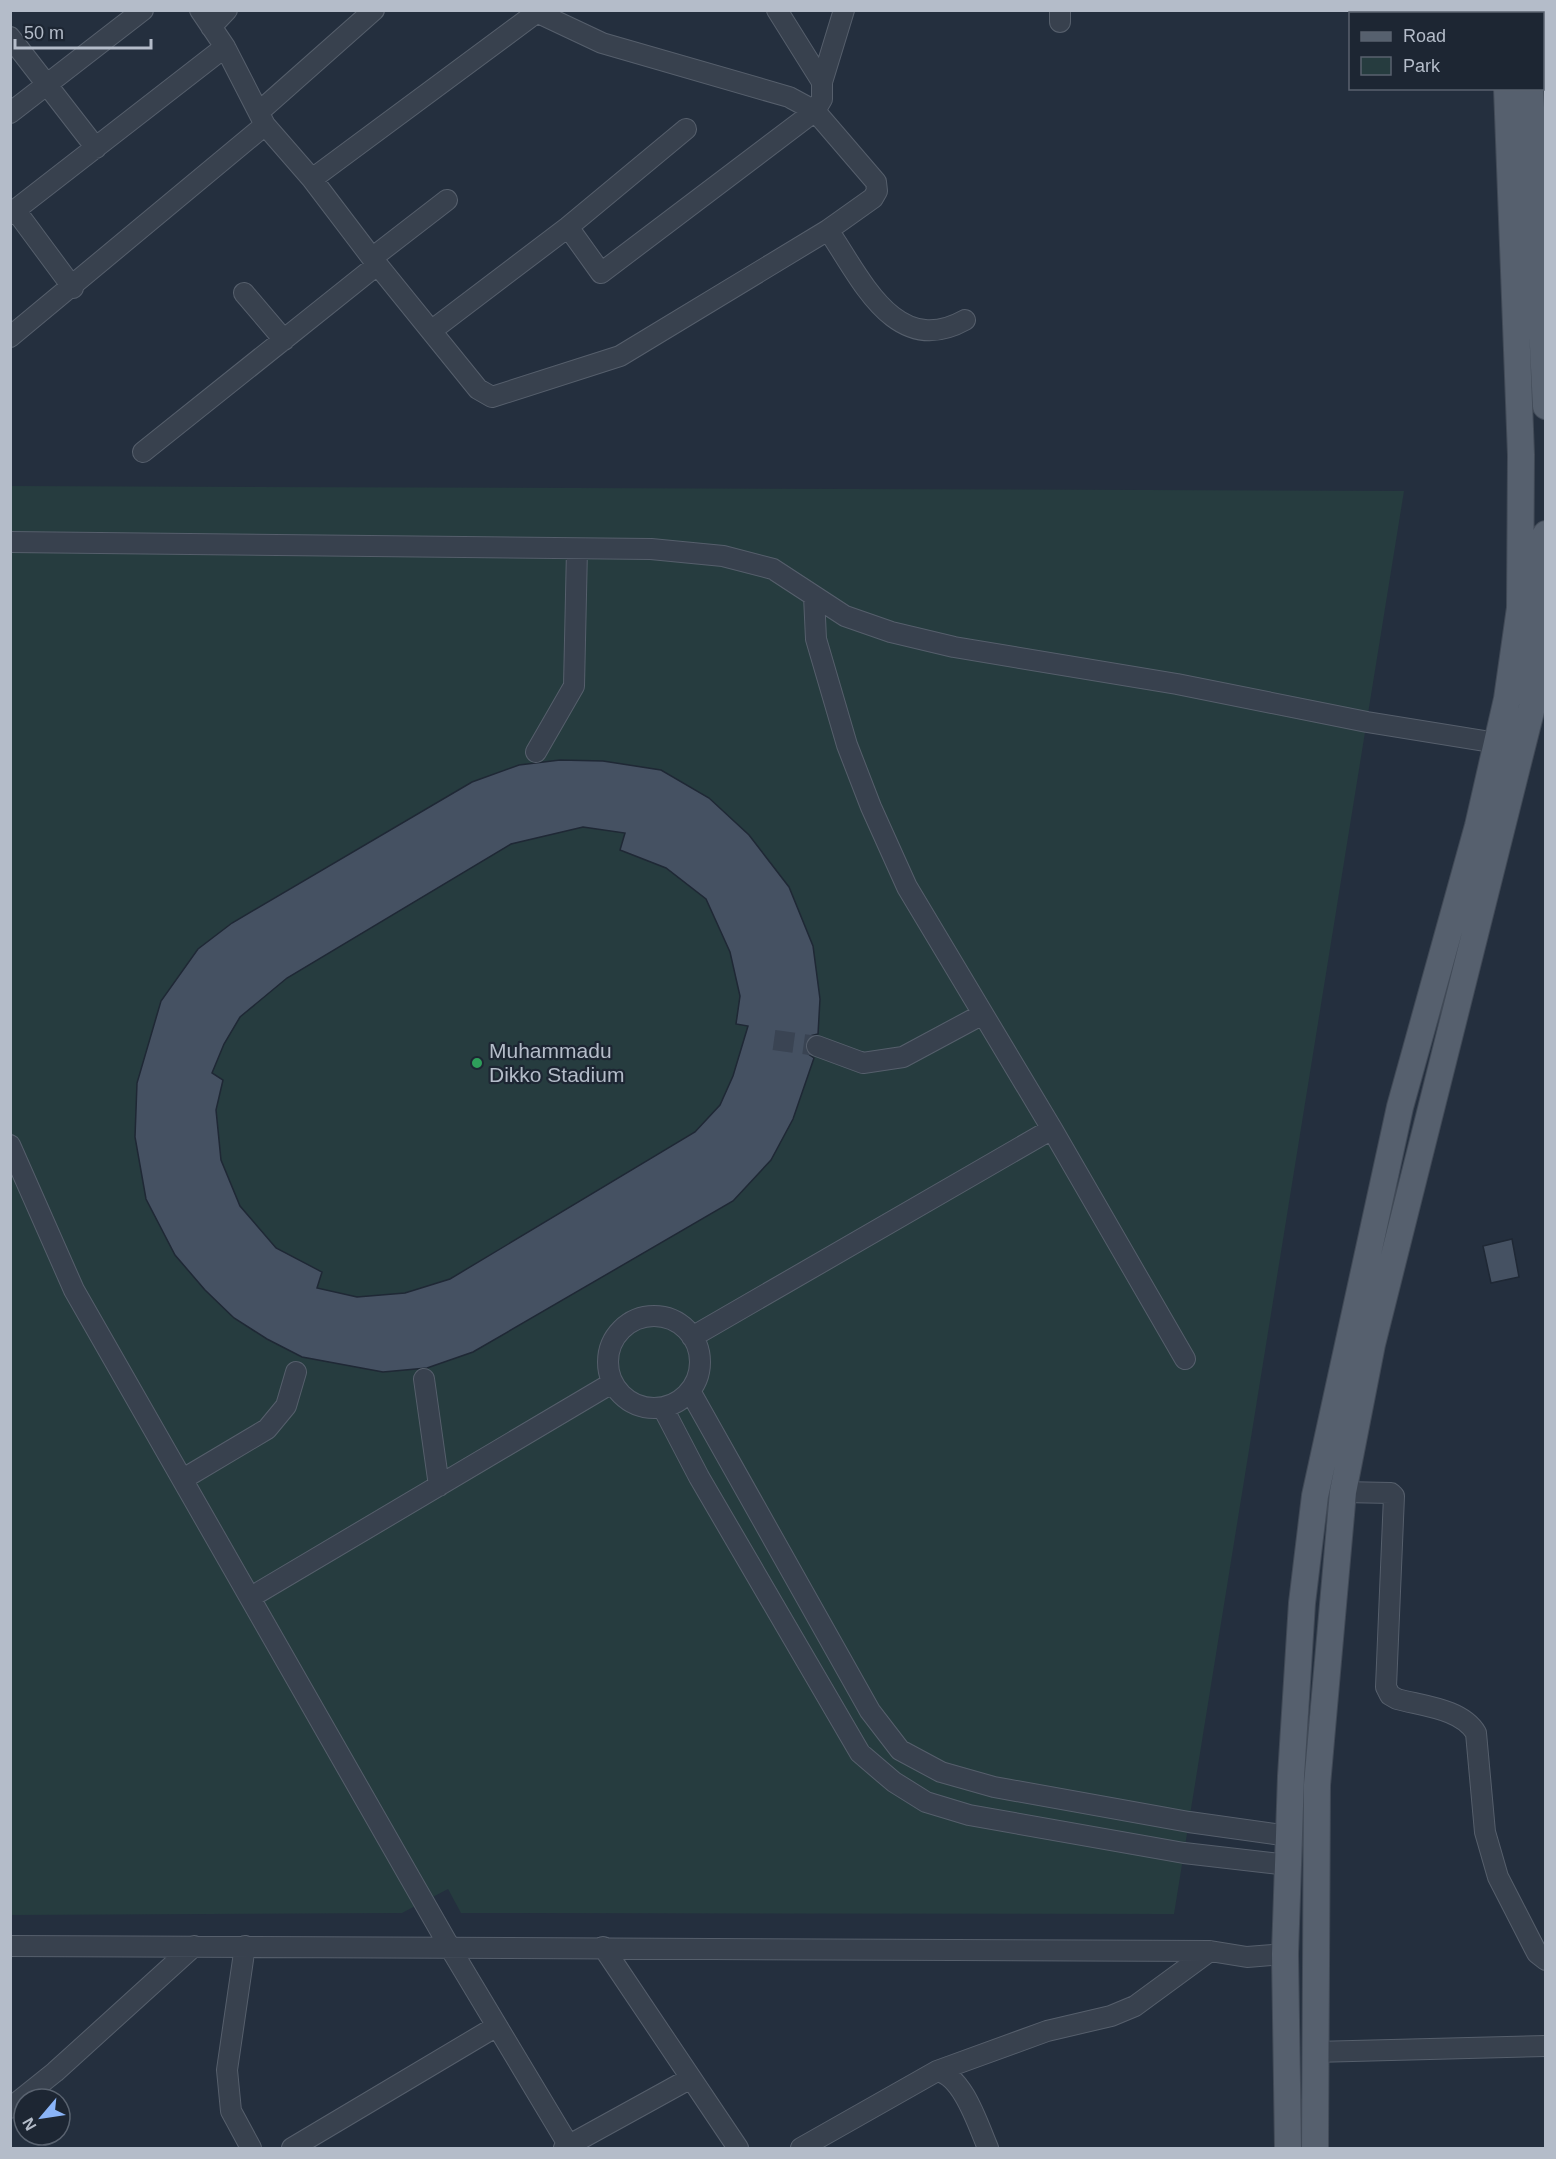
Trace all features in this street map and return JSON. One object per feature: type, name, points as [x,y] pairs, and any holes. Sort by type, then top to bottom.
[{"type":"main road","points":[[1288,2148],[1285,1954],[1289,1836],[1302,1603],[1315,1496],[1400,1107],[1478,826],[1507,699],[1520,608],[1522,522],[1507,90]]},
{"type":"main road","points":[[1530,90],[1539,135],[1545,406]]},
{"type":"main road","points":[[1315,2148],[1317,1785],[1343,1492],[1372,1344],[1532,707],[1543,609],[1545,534]]},
{"type":"street","points":[[10,113],[143,10]]},
{"type":"street","points":[[200,10],[225,47],[262,118],[477,389],[492,397],[620,356],[828,230],[873,198],[878,191],[876,182],[815,111],[789,97],[602,43],[536,11],[312,179]]},
{"type":"street","points":[[211,27],[227,10]]},
{"type":"street","points":[[10,337],[73,288],[262,118],[374,10]]},
{"type":"street","points":[[777,10],[822,82]]},
{"type":"street","points":[[568,227],[601,273],[815,111],[822,99],[822,82],[844,10]]},
{"type":"street","points":[[10,37],[96,148]]},
{"type":"street","points":[[73,288],[13,212],[225,47]]},
{"type":"street","points":[[431,331],[568,227],[686,129]]},
{"type":"street","points":[[143,452],[284,340],[447,200]]},
{"type":"street","points":[[828,230],[883,311],[901,324],[926,331],[947,331],[965,320]]},
{"type":"street","points":[[244,293],[284,340]]},
{"type":"street","points":[[10,542],[651,549],[723,556],[773,569],[845,616],[891,632],[954,647],[1177,684],[1367,722],[1497,743]]},
{"type":"street","points":[[536,752],[574,686],[577,549]]},
{"type":"street","points":[[814,596],[816,639],[848,745],[871,807],[907,887],[1052,1129],[1185,1359]]},
{"type":"street","points":[[817,1046],[863,1063],[903,1057],[983,1014]]},
{"type":"street","points":[[692,1337],[1052,1129]]},
{"type":"street","points":[[10,1145],[74,1290],[449,1946],[567,2147],[691,2078]]},
{"type":"street","points":[[654,1316],[665,1317],[685,1328],[692,1337],[697,1347],[699,1370],[690,1391],[678,1402],[663,1408],[639,1406],[619,1393],[612,1383],[607,1360],[609,1348],[614,1337],[632,1321],[654,1316]]},
{"type":"street","points":[[183,1479],[267,1429],[286,1406],[296,1372]]},
{"type":"street","points":[[424,1379],[439,1486]]},
{"type":"street","points":[[251,1597],[612,1383]]},
{"type":"street","points":[[690,1391],[870,1712],[900,1750],[941,1772],[994,1787],[1189,1822],[1289,1836]]},
{"type":"street","points":[[663,1408],[699,1477],[860,1753],[894,1782],[926,1802],[969,1815],[1184,1853],[1288,1865]]},
{"type":"street","points":[[1343,1492],[1391,1493],[1394,1496],[1386,1687],[1390,1695],[1397,1699],[1461,1717],[1471,1724],[1476,1733],[1483,1780],[1485,1832],[1497,1877],[1537,1953],[1545,1960]]},
{"type":"street","points":[[10,1946],[449,1946],[1210,1951],[1247,1957],[1285,1954]]},
{"type":"street","points":[[10,2108],[56,2072],[194,1946]]},
{"type":"street","points":[[245,1946],[227,2070],[231,2111],[251,2148]]},
{"type":"street","points":[[603,1947],[738,2148]]},
{"type":"street","points":[[801,2148],[937,2071],[1047,2031],[1111,2016],[1135,2006],[1210,1951]]},
{"type":"street","points":[[292,2148],[497,2026]]},
{"type":"street","points":[[1314,2052],[1545,2046]]},
{"type":"street","points":[[937,2071],[948,2073],[958,2083],[988,2148]]},
{"type":"green space","points":[[10,486],[1404,491],[1174,1914],[461,1913],[448,1889],[402,1913],[11,1915]]},
{"type":"building","points":[[560,760],[603,761],[661,770],[709,798],[749,835],[789,887],[813,946],[820,999],[818,1034],[810,1036],[806,1042],[807,1053],[814,1058],[793,1119],[771,1160],[733,1201],[473,1352],[427,1368],[383,1372],[302,1357],[234,1318],[205,1290],[175,1255],[146,1199],[135,1137],[137,1083],[161,1001],[198,949],[232,923],[472,782],[519,765]],"holes":[[[583,827],[625,833],[620,850],[666,868],[706,899],[730,952],[740,996],[736,1024],[748,1026],[733,1076],[720,1105],[695,1132],[450,1279],[405,1293],[357,1297],[317,1288],[322,1272],[276,1248],[240,1206],[221,1160],[216,1110],[223,1080],[212,1073],[224,1044],[240,1017],[287,978],[511,844]]]},
{"type":"building","points":[[1512,1239],[1519,1277],[1491,1283],[1483,1246]]},
{"type":"tunnel","points":[[774,1040],[817,1046]]},
{"type":"place","name":"Muhammadu Dikko Stadium","points":[[477,1063]]}]
